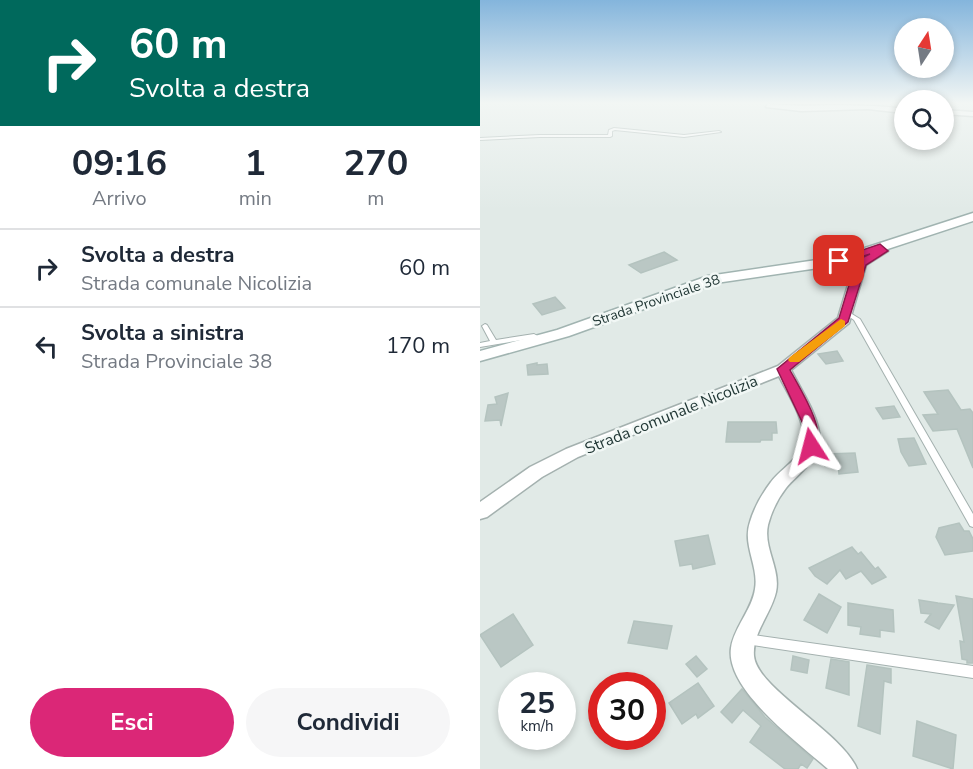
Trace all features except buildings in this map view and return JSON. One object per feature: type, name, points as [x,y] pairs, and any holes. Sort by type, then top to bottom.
[{"type":"street","name":"Strada Provinciale 38","points":[[480,356],[542,339],[714,279],[829,263],[973,217]]},
{"type":"street","name":"Strada comunale Nicolizia","points":[[480,512],[536,472],[572,453],[783,369],[832,332],[848,313],[860,265],[863,261],[883,251],[880,247]]},
{"type":"street","points":[[783,369],[810,424],[812,438],[810,449],[779,484],[758,525],[757,548],[766,588],[761,606],[744,639],[744,666],[757,686],[838,760],[844,769]]},
{"type":"lane","points":[[480,140],[512,138]]},
{"type":"lane","points":[[848,313],[857,319],[973,523]]},
{"type":"lane","points":[[485,326],[494,342]]},
{"type":"lane","points":[[480,345],[534,336],[542,339]]},
{"type":"lane","points":[[744,639],[973,672]]},
{"type":"slow traffic","points":[[795,360],[841,323]]},
{"type":"route","points":[[811,446],[810,424],[783,369],[832,332],[844,320],[848,313],[860,265],[863,261],[883,251],[880,247],[839,261]]}]
